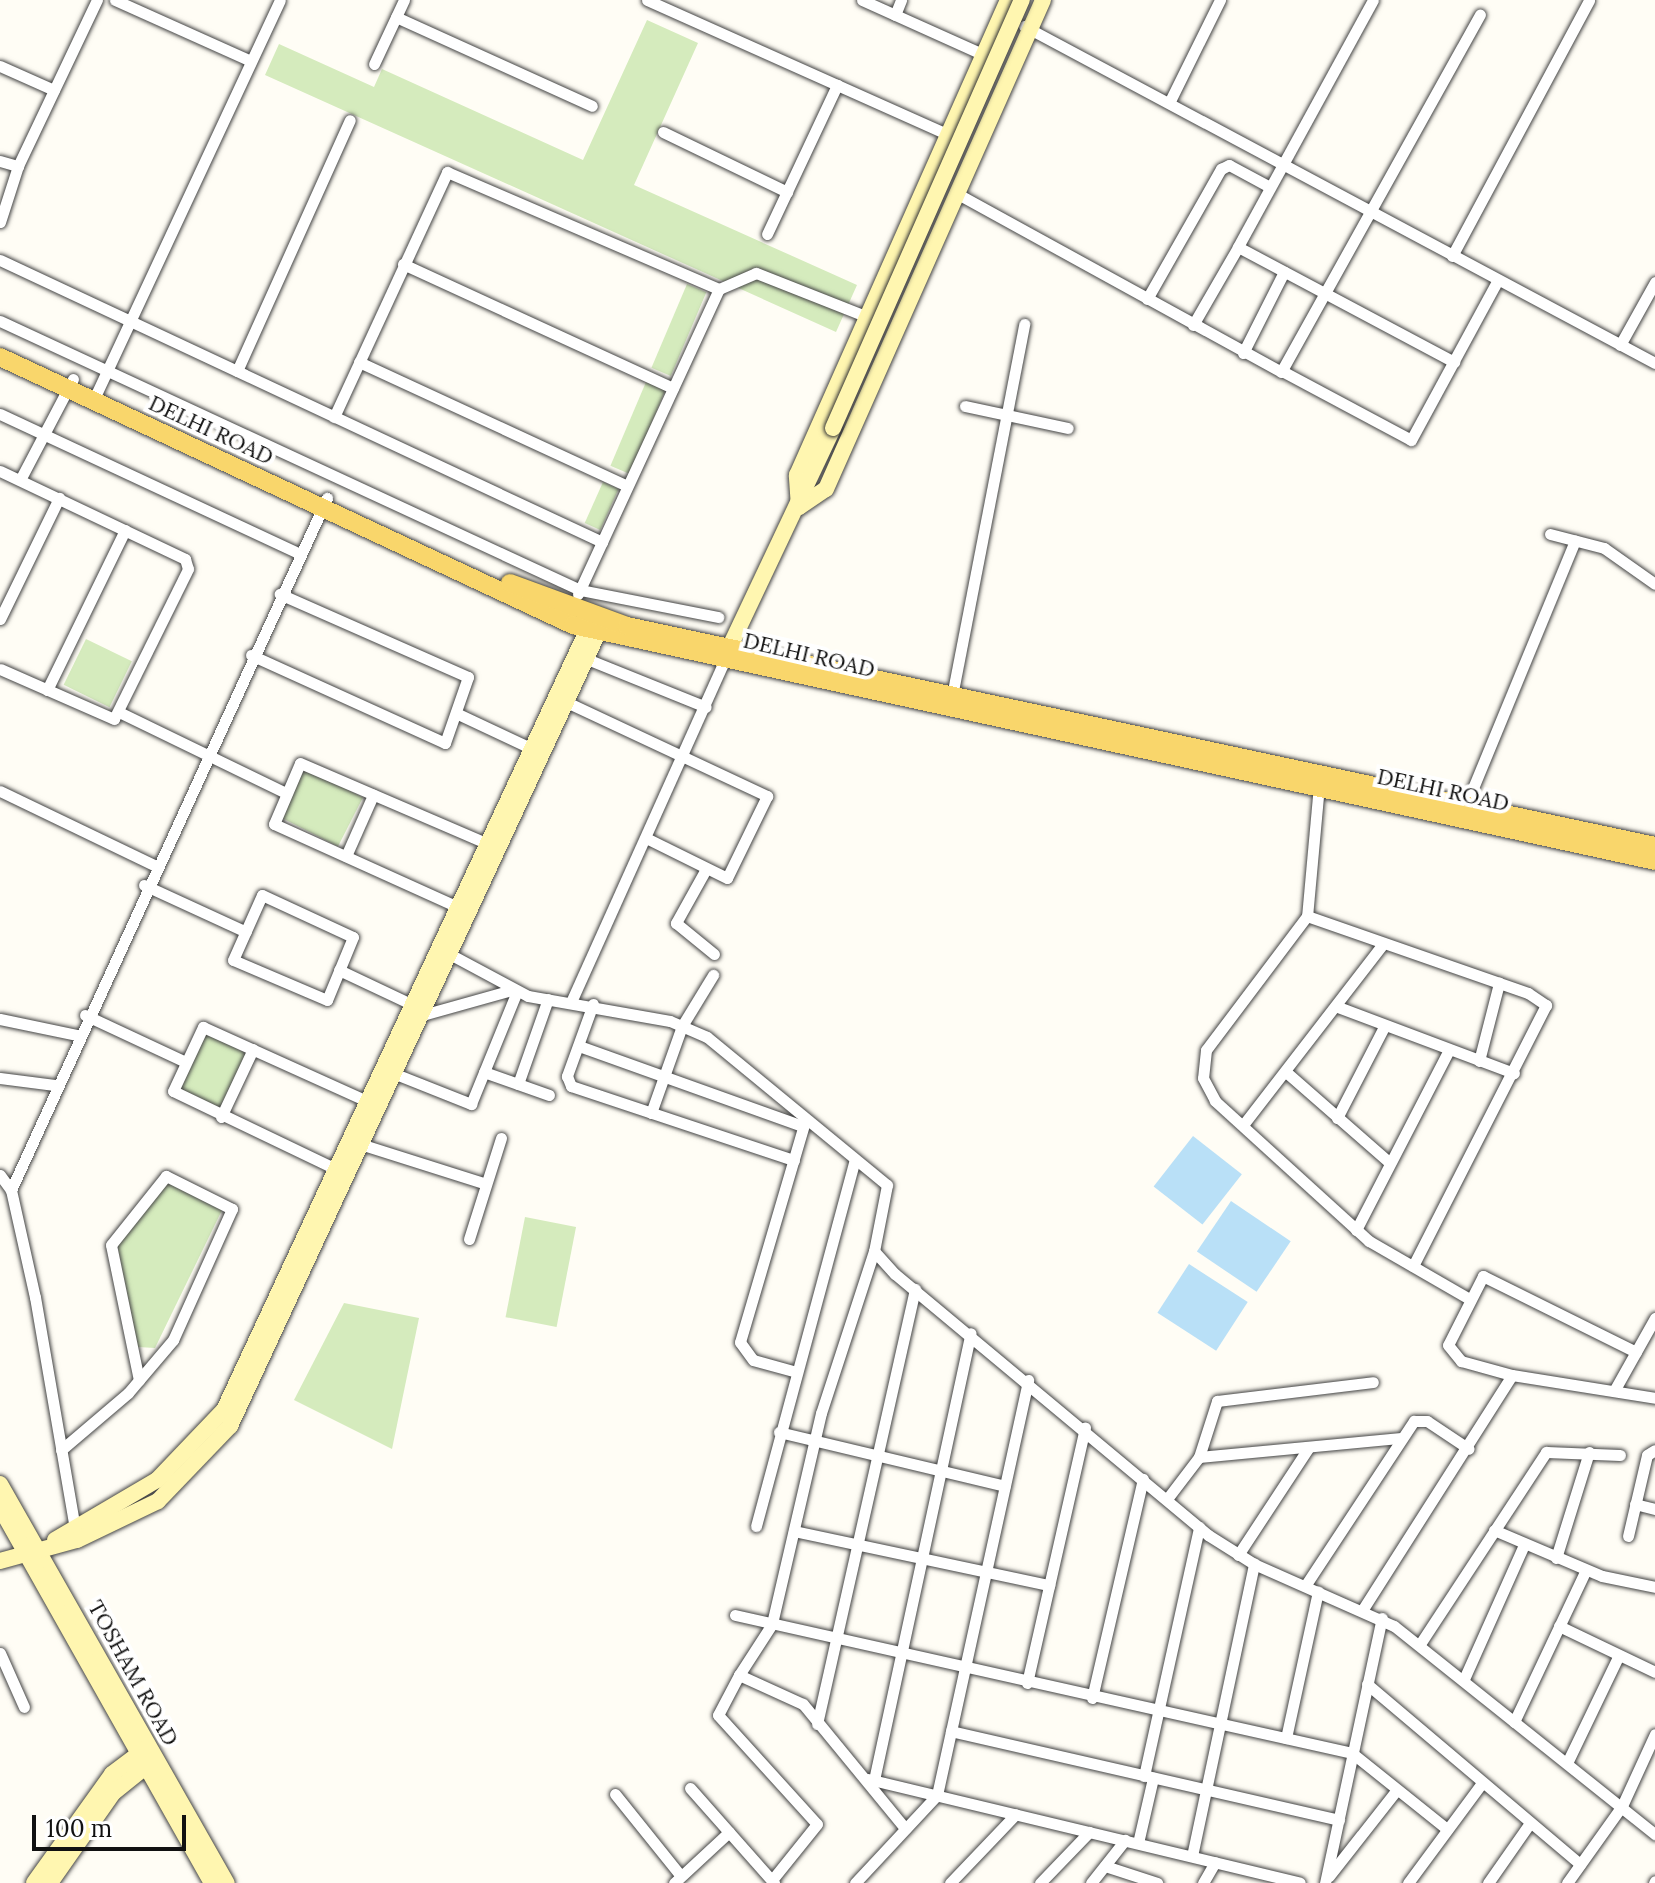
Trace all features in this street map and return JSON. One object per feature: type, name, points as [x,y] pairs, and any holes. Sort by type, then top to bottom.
[{"type":"main road","points":[[799,507],[797,475],[982,54],[997,36],[1008,0]]},
{"type":"main road","points":[[726,654],[799,507],[1022,0]]},
{"type":"main road","points":[[799,507],[826,489],[956,193],[1025,26],[1043,0]]},
{"type":"main road","name":"DELHI ROAD","points":[[0,345],[70,384]]},
{"type":"main road","name":"DELHI ROAD","points":[[0,357],[95,395],[568,616],[726,654],[1319,782],[1466,805],[1655,846]]},
{"type":"main road","points":[[562,700],[587,659],[596,624]]},
{"type":"main road","points":[[0,1561],[75,1532],[180,1482],[230,1426],[596,624]]},
{"type":"main road","name":"DELHI ROAD","points":[[726,654],[952,696],[1655,861]]},
{"type":"main road","points":[[446,953],[460,908],[496,847]]},
{"type":"main road","points":[[376,1105],[398,1075],[420,1010]]},
{"type":"main road","name":"TOSHAM ROAD","points":[[0,1484],[30,1548],[212,1883]]},
{"type":"main road","name":"TOSHAM ROAD","points":[[0,1507],[30,1548]]},
{"type":"main road","points":[[34,1883],[106,1782],[146,1757]]},
{"type":"main road","points":[[50,1883],[113,1793],[146,1757]]},
{"type":"main road","name":"TOSHAM ROAD","points":[[146,1757],[227,1883]]},
{"type":"street","points":[[0,222],[18,166],[97,0]]},
{"type":"street","points":[[95,395],[280,0]]},
{"type":"street","points":[[374,64],[404,0]]},
{"type":"street","points":[[647,0],[947,134]]},
{"type":"street","points":[[862,0],[982,54]]},
{"type":"street","points":[[895,15],[901,0]]},
{"type":"street","points":[[1170,101],[1220,0]]},
{"type":"street","points":[[1193,325],[1373,0]]},
{"type":"street","points":[[1452,256],[1589,0]]},
{"type":"street","points":[[118,1],[251,61]]},
{"type":"street","points":[[1282,371],[1480,15]]},
{"type":"street","points":[[396,17],[592,106]]},
{"type":"street","points":[[997,36],[1003,24],[1025,26],[1655,363]]},
{"type":"street","points":[[0,66],[54,90]]},
{"type":"street","points":[[767,234],[837,85]]},
{"type":"street","points":[[237,371],[350,120]]},
{"type":"street","points":[[663,132],[787,192]]},
{"type":"street","points":[[0,161],[18,166]]},
{"type":"street","points":[[1147,299],[1221,169],[1229,165],[1268,186]]},
{"type":"street","points":[[334,417],[403,264],[451,172],[719,289]]},
{"type":"street","points":[[956,193],[1243,353],[1411,440],[1498,280]]},
{"type":"street","points":[[1238,247],[1454,362]]},
{"type":"street","points":[[0,260],[602,542]]},
{"type":"street","points":[[403,264],[673,388]]},
{"type":"street","points":[[1243,353],[1284,272]]},
{"type":"street","points":[[568,616],[719,289],[756,273],[865,316]]},
{"type":"street","points":[[1620,345],[1655,282]]},
{"type":"street","points":[[0,321],[580,590],[718,617]]},
{"type":"street","points":[[952,696],[1024,324]]},
{"type":"street","points":[[359,362],[627,486]]},
{"type":"street","points":[[20,480],[70,384]]},
{"type":"street","points":[[965,406],[1068,428]]},
{"type":"street","points":[[0,414],[300,554]]},
{"type":"street","points":[[0,471],[185,559],[188,569],[119,712],[111,720],[0,669]]},
{"type":"street","points":[[0,619],[59,498]]},
{"type":"street","points":[[11,1190],[144,885],[325,503]]},
{"type":"street","points":[[47,690],[125,530]]},
{"type":"street","points":[[1550,534],[1612,553],[1655,584]]},
{"type":"street","points":[[1466,805],[1575,541]]},
{"type":"street","points":[[251,655],[437,745],[458,714],[468,677],[280,594]]},
{"type":"street","points":[[571,1002],[706,707],[726,654]]},
{"type":"street","points":[[587,659],[706,707]]},
{"type":"street","points":[[562,700],[767,796],[730,877],[706,869],[646,838]]},
{"type":"street","points":[[119,712],[204,756],[286,793]]},
{"type":"street","points":[[458,714],[538,752]]},
{"type":"street","points":[[460,908],[274,824],[303,762],[496,847]]},
{"type":"street","points":[[1319,782],[1307,916],[1201,1064],[1208,1092],[1356,1230],[1466,1297]]},
{"type":"street","points":[[0,791],[154,865]]},
{"type":"street","points":[[346,856],[373,795]]},
{"type":"street","points":[[706,869],[676,923],[714,954]]},
{"type":"street","points":[[144,885],[246,932]]},
{"type":"street","points":[[266,896],[351,934],[339,970],[322,1002],[234,961],[266,896]]},
{"type":"street","points":[[1307,916],[1382,945],[1499,983],[1546,1005],[1413,1266]]},
{"type":"street","points":[[1243,1125],[1338,1007],[1382,945]]},
{"type":"street","points":[[446,953],[515,990],[548,999],[593,1004],[682,1026],[707,1037],[804,1123],[889,1189],[874,1251],[815,1441],[772,1624],[716,1712],[817,1824],[773,1882],[690,1788]]},
{"type":"street","points":[[339,970],[420,1010],[515,990]]},
{"type":"street","points":[[651,1113],[682,1026],[713,975]]},
{"type":"street","points":[[1479,1061],[1499,983]]},
{"type":"street","points":[[398,1075],[470,1105],[515,990]]},
{"type":"street","points":[[518,1084],[548,999]]},
{"type":"street","points":[[593,1004],[566,1083],[794,1160]]},
{"type":"street","points":[[1338,1007],[1384,1027],[1514,1073]]},
{"type":"street","points":[[85,1015],[186,1062]]},
{"type":"street","points":[[0,1019],[77,1035]]},
{"type":"street","points":[[345,1173],[172,1094],[186,1062],[203,1027],[376,1105]]},
{"type":"street","points":[[1337,1118],[1384,1027]]},
{"type":"street","points":[[579,1046],[804,1123]]},
{"type":"street","points":[[221,1117],[253,1049]]},
{"type":"street","points":[[1356,1230],[1449,1050]]},
{"type":"street","points":[[484,1072],[549,1095]]},
{"type":"street","points":[[1286,1072],[1390,1163]]},
{"type":"street","points":[[0,1078],[55,1085]]},
{"type":"street","points":[[793,1371],[753,1360],[740,1342],[804,1123]]},
{"type":"street","points":[[469,1239],[501,1138]]},
{"type":"street","points":[[359,1143],[486,1184]]},
{"type":"street","points":[[756,1526],[793,1371],[855,1160]]},
{"type":"street","points":[[0,1175],[11,1190],[75,1532]]},
{"type":"street","points":[[61,1450],[139,1380],[173,1340],[233,1205],[166,1176],[111,1245],[139,1380]]},
{"type":"street","points":[[874,1251],[915,1289],[1028,1380],[1199,1527],[1254,1564],[1382,1618],[1420,1644],[1655,1834]]},
{"type":"street","points":[[1636,1352],[1483,1276],[1466,1297],[1448,1345],[1451,1356],[1512,1375],[1655,1398]]},
{"type":"street","points":[[817,1724],[915,1289]]},
{"type":"street","points":[[1614,1391],[1655,1318]]},
{"type":"street","points":[[869,1779],[902,1654],[971,1333]]},
{"type":"street","points":[[1363,1609],[1469,1449],[1512,1375]]},
{"type":"street","points":[[855,1883],[937,1795],[1028,1380]]},
{"type":"street","points":[[1167,1499],[1199,1457],[1217,1401],[1373,1382]]},
{"type":"street","points":[[1305,1586],[1401,1438],[1423,1419],[1469,1449]]},
{"type":"street","points":[[1027,1683],[1085,1428]]},
{"type":"street","points":[[779,1432],[1005,1486]]},
{"type":"street","points":[[1199,1457],[1401,1438]]},
{"type":"street","points":[[1238,1555],[1309,1447]]},
{"type":"street","points":[[1420,1644],[1548,1450],[1620,1455]]},
{"type":"street","points":[[1628,1536],[1647,1455],[1655,1450]]},
{"type":"street","points":[[1556,1558],[1589,1452]]},
{"type":"street","points":[[1092,1698],[1143,1479]]},
{"type":"street","points":[[1635,1504],[1655,1509]]},
{"type":"street","points":[[1138,1843],[1158,1709],[1199,1527]]},
{"type":"street","points":[[1494,1530],[1586,1570],[1655,1587]]},
{"type":"street","points":[[794,1531],[1049,1585]]},
{"type":"street","points":[[1464,1679],[1524,1545]]},
{"type":"street","points":[[1192,1856],[1254,1564]]},
{"type":"street","points":[[1514,1722],[1586,1570]]},
{"type":"street","points":[[1286,1738],[1318,1591]]},
{"type":"street","points":[[735,1615],[1092,1698],[1158,1709],[1352,1753],[1395,1792],[1447,1829]]},
{"type":"street","points":[[1326,1882],[1382,1618]]},
{"type":"street","points":[[1559,1626],[1618,1657],[1655,1672]]},
{"type":"street","points":[[0,1653],[24,1707]]},
{"type":"street","points":[[1567,1763],[1618,1657]]},
{"type":"street","points":[[739,1675],[783,1689],[869,1779],[905,1828]]},
{"type":"street","points":[[1367,1684],[1580,1864]]},
{"type":"street","points":[[951,1731],[1339,1820]]},
{"type":"street","points":[[1567,1883],[1622,1806],[1655,1734]]},
{"type":"street","points":[[869,1779],[1300,1883]]},
{"type":"street","points":[[1408,1883],[1482,1783]]},
{"type":"street","points":[[1326,1882],[1395,1792]]},
{"type":"street","points":[[615,1794],[678,1880],[729,1832]]},
{"type":"street","points":[[950,1883],[1016,1814]]},
{"type":"street","points":[[1488,1883],[1530,1823]]},
{"type":"street","points":[[1040,1883],[1089,1832]]},
{"type":"street","points":[[1096,1881],[1125,1840]]},
{"type":"street","points":[[1203,1883],[1215,1862]]},
{"type":"street","points":[[1105,1866],[1157,1883]]},
{"type":"street","points":[[1248,1883],[1256,1871]]},
{"type":"green space","points":[[647,20],[698,43],[634,185],[857,285],[836,332],[265,75],[279,44],[374,87],[382,69],[583,160]]},
{"type":"green space","points":[[687,284],[706,292],[671,376],[651,368]]},
{"type":"green space","points":[[646,382],[665,390],[630,474],[610,466]]},
{"type":"green space","points":[[603,482],[619,489],[600,530],[585,523]]},
{"type":"green space","points":[[86,639],[132,661],[109,707],[64,685]]},
{"type":"green space","points":[[305,768],[363,798],[338,847],[280,817]]},
{"type":"green space","points":[[205,1033],[246,1053],[218,1111],[177,1091]]},
{"type":"green space","points":[[167,1180],[224,1206],[155,1348],[138,1347],[117,1243]]},
{"type":"green space","points":[[525,1217],[576,1227],[557,1327],[506,1317]]},
{"type":"green space","points":[[344,1303],[419,1318],[392,1449],[294,1400]]},
{"type":"water","points":[[1193,1136],[1242,1174],[1202,1225],[1154,1186]]},
{"type":"water","points":[[1231,1201],[1291,1241],[1257,1292],[1197,1252]]},
{"type":"water","points":[[1189,1264],[1248,1302],[1216,1351],[1157,1313]]}]
